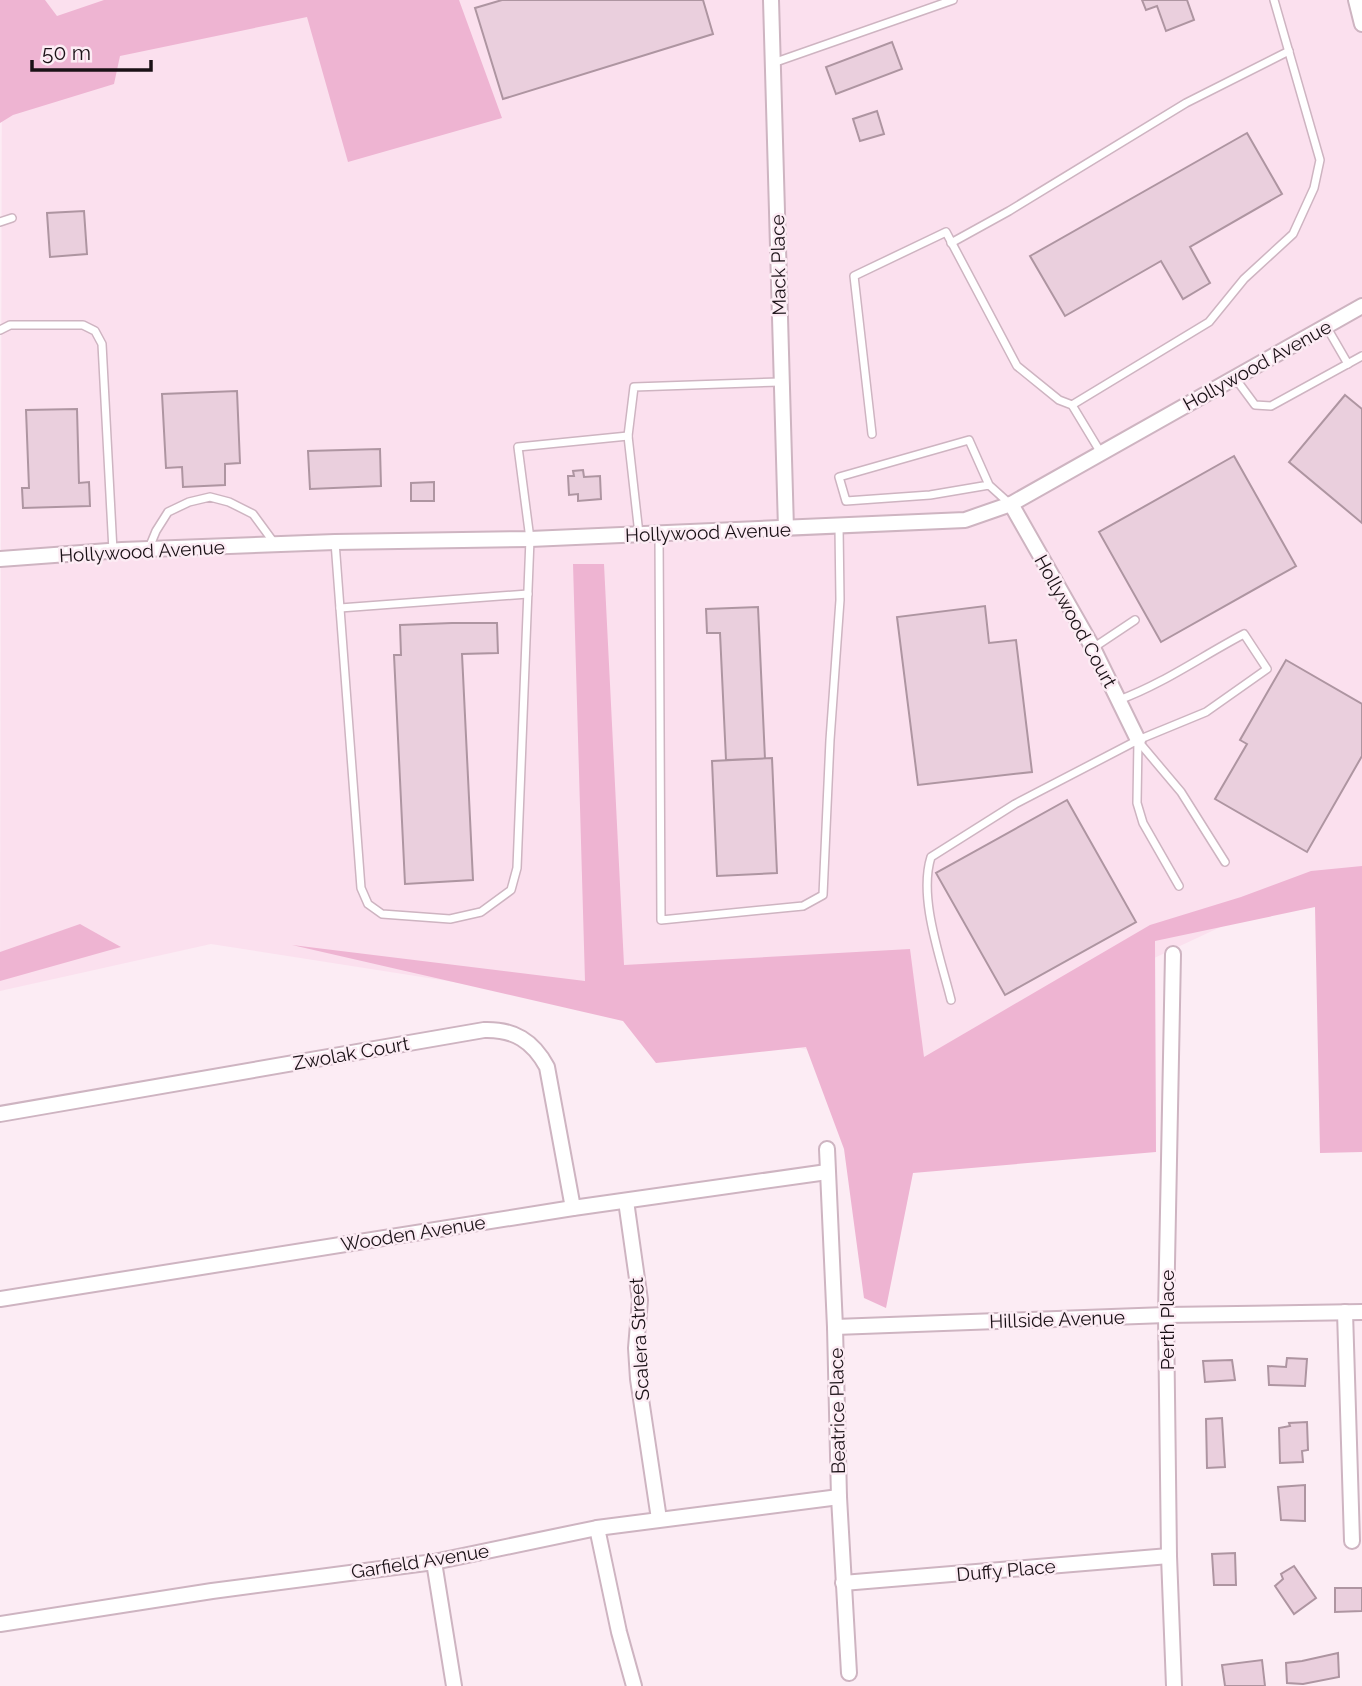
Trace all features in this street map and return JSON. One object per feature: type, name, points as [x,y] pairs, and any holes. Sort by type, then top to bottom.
[{"type":"street","name":"Mack Place","points":[[771,0],[786,529]]},
{"type":"street","points":[[1356,0],[1362,24]]},
{"type":"street","name":"Hollywood Avenue","points":[[0,559],[148,549],[335,542],[530,539],[965,520],[1011,504],[1362,306]]},
{"type":"street","name":"Hollywood Court","points":[[1011,504],[1093,648],[1138,740]]},
{"type":"street","name":"Perth Place","points":[[1173,954],[1166,1315],[1169,1556],[1174,1686]]},
{"type":"street","name":"Zwolak Court","points":[[0,1114],[484,1030],[508,1031],[525,1039],[538,1051],[547,1067],[573,1208]]},
{"type":"street","name":"Beatrice Place","points":[[827,1150],[839,1497],[849,1673]]},
{"type":"street","name":"Wooden Avenue","points":[[0,1299],[573,1208],[827,1172]]},
{"type":"street","name":"Scalera Street","points":[[626,1201],[640,1300],[636,1348],[638,1379],[659,1519]]},
{"type":"street","points":[[1345,1312],[1352,1541]]},
{"type":"street","name":"Hillside Avenue","points":[[835,1327],[1166,1315],[1362,1312]]},
{"type":"street","name":"Garfield Avenue","points":[[0,1624],[212,1591],[434,1562],[597,1528],[839,1497]]},
{"type":"street","points":[[597,1528],[619,1632],[634,1686]]},
{"type":"street","name":"Duffy Place","points":[[844,1583],[1169,1556]]},
{"type":"street","points":[[434,1562],[454,1686]]},
{"type":"lane","points":[[772,64],[953,0]]},
{"type":"lane","points":[[1072,405],[1209,322],[1244,279],[1293,234],[1314,188],[1320,160],[1274,0]]},
{"type":"lane","points":[[951,243],[1009,211],[1186,103],[1289,51]]},
{"type":"lane","points":[[0,222],[12,218]]},
{"type":"lane","points":[[873,434],[854,276],[946,232],[1017,366],[1059,400],[1072,405],[1101,453]]},
{"type":"lane","points":[[0,330],[9,325],[83,325],[95,331],[102,344],[113,551]]},
{"type":"lane","points":[[1326,326],[1348,363]]},
{"type":"lane","points":[[1235,378],[1255,405],[1271,406],[1362,356]]},
{"type":"lane","points":[[639,534],[628,436],[634,387],[780,382]]},
{"type":"lane","points":[[335,542],[361,888],[368,904],[382,914],[450,919],[481,912],[510,890],[517,868],[530,539],[518,447],[628,436]]},
{"type":"lane","points":[[989,485],[930,495],[846,501],[839,477],[969,440],[989,485],[1011,504]]},
{"type":"lane","points":[[148,549],[168,512],[189,502],[210,497],[229,502],[253,514],[276,544]]},
{"type":"lane","points":[[659,533],[661,920],[803,906],[823,894],[840,600],[839,527]]},
{"type":"lane","points":[[340,608],[528,594]]},
{"type":"lane","points":[[1093,648],[1135,620]]},
{"type":"lane","points":[[951,1000],[929,905],[928,869],[931,857],[1015,804],[1138,740],[1206,712],[1267,669],[1244,634],[1149,689],[1118,700]]},
{"type":"lane","points":[[1138,740],[1181,792],[1225,862]]},
{"type":"lane","points":[[1138,740],[1137,803],[1143,822],[1179,886]]},
{"type":"shaded area","points":[[0,0],[45,0],[57,16],[104,0],[459,0],[502,118],[348,162],[307,17],[120,56],[114,84],[13,115],[0,123]]},
{"type":"shaded area","points":[[2,0],[1362,0],[1362,880],[1304,888],[906,1074],[666,1015],[211,944],[0,991]]},
{"type":"shaded area","points":[[573,564],[604,564],[624,965],[910,949],[924,1057],[1150,925],[1241,897],[1311,871],[1362,866],[1362,1152],[1320,1153],[1315,907],[1155,941],[1156,1152],[913,1173],[886,1308],[864,1298],[844,1149],[806,1047],[656,1063],[623,1021],[292,945],[585,981]]},
{"type":"shaded area","points":[[80,924],[121,947],[0,981],[0,952]]},
{"type":"building","points":[[502,0],[703,0],[713,34],[503,99],[475,8]]},
{"type":"building","points":[[1142,0],[1187,0],[1194,20],[1166,31],[1157,6],[1146,10]]},
{"type":"building","points":[[892,42],[902,69],[836,94],[826,67]]},
{"type":"building","points":[[877,111],[884,134],[860,141],[853,119]]},
{"type":"building","points":[[1247,133],[1282,194],[1190,247],[1210,283],[1183,299],[1161,261],[1065,316],[1030,256]]},
{"type":"building","points":[[84,211],[87,254],[50,257],[47,213]]},
{"type":"building","points":[[237,391],[240,463],[225,464],[225,485],[183,487],[182,467],[166,468],[162,394]]},
{"type":"building","points":[[1345,395],[1362,409],[1362,523],[1289,462]]},
{"type":"building","points":[[77,409],[79,483],[89,482],[90,506],[23,508],[22,488],[29,488],[26,410]]},
{"type":"building","points":[[380,449],[381,486],[310,489],[308,451]]},
{"type":"building","points":[[1234,456],[1296,566],[1161,642],[1099,532]]},
{"type":"building","points":[[583,470],[584,477],[600,476],[601,499],[578,501],[578,494],[569,495],[568,476],[574,476],[573,471]]},
{"type":"building","points":[[434,482],[434,501],[411,501],[411,483]]},
{"type":"building","points":[[985,606],[989,643],[1016,640],[1032,772],[918,785],[897,617]]},
{"type":"building","points":[[758,607],[765,759],[726,760],[720,633],[707,633],[706,609]]},
{"type":"building","points":[[497,623],[498,653],[462,654],[473,880],[405,884],[394,655],[401,655],[400,625]]},
{"type":"building","points":[[1286,660],[1362,704],[1362,756],[1307,852],[1215,799],[1247,744],[1240,740]]},
{"type":"building","points":[[772,758],[777,873],[717,876],[712,761]]},
{"type":"building","points":[[1067,800],[1136,922],[1005,995],[936,873]]},
{"type":"building","points":[[1287,1358],[1307,1359],[1305,1386],[1269,1385],[1268,1366],[1286,1367]]},
{"type":"building","points":[[1232,1360],[1235,1380],[1205,1382],[1203,1361]]},
{"type":"building","points":[[1222,1418],[1225,1467],[1207,1468],[1206,1419]]},
{"type":"building","points":[[1307,1422],[1308,1450],[1302,1451],[1303,1462],[1280,1463],[1279,1428],[1290,1426],[1289,1423]]},
{"type":"building","points":[[1305,1485],[1305,1521],[1281,1520],[1278,1487]]},
{"type":"building","points":[[1235,1553],[1236,1585],[1214,1585],[1212,1554]]},
{"type":"building","points":[[1294,1566],[1316,1598],[1294,1614],[1275,1586],[1283,1579],[1281,1574]]},
{"type":"building","points":[[1335,1588],[1362,1588],[1362,1611],[1335,1612]]},
{"type":"building","points":[[1338,1653],[1339,1677],[1303,1684],[1287,1683],[1286,1663]]},
{"type":"building","points":[[1262,1660],[1265,1686],[1225,1686],[1222,1665]]}]
